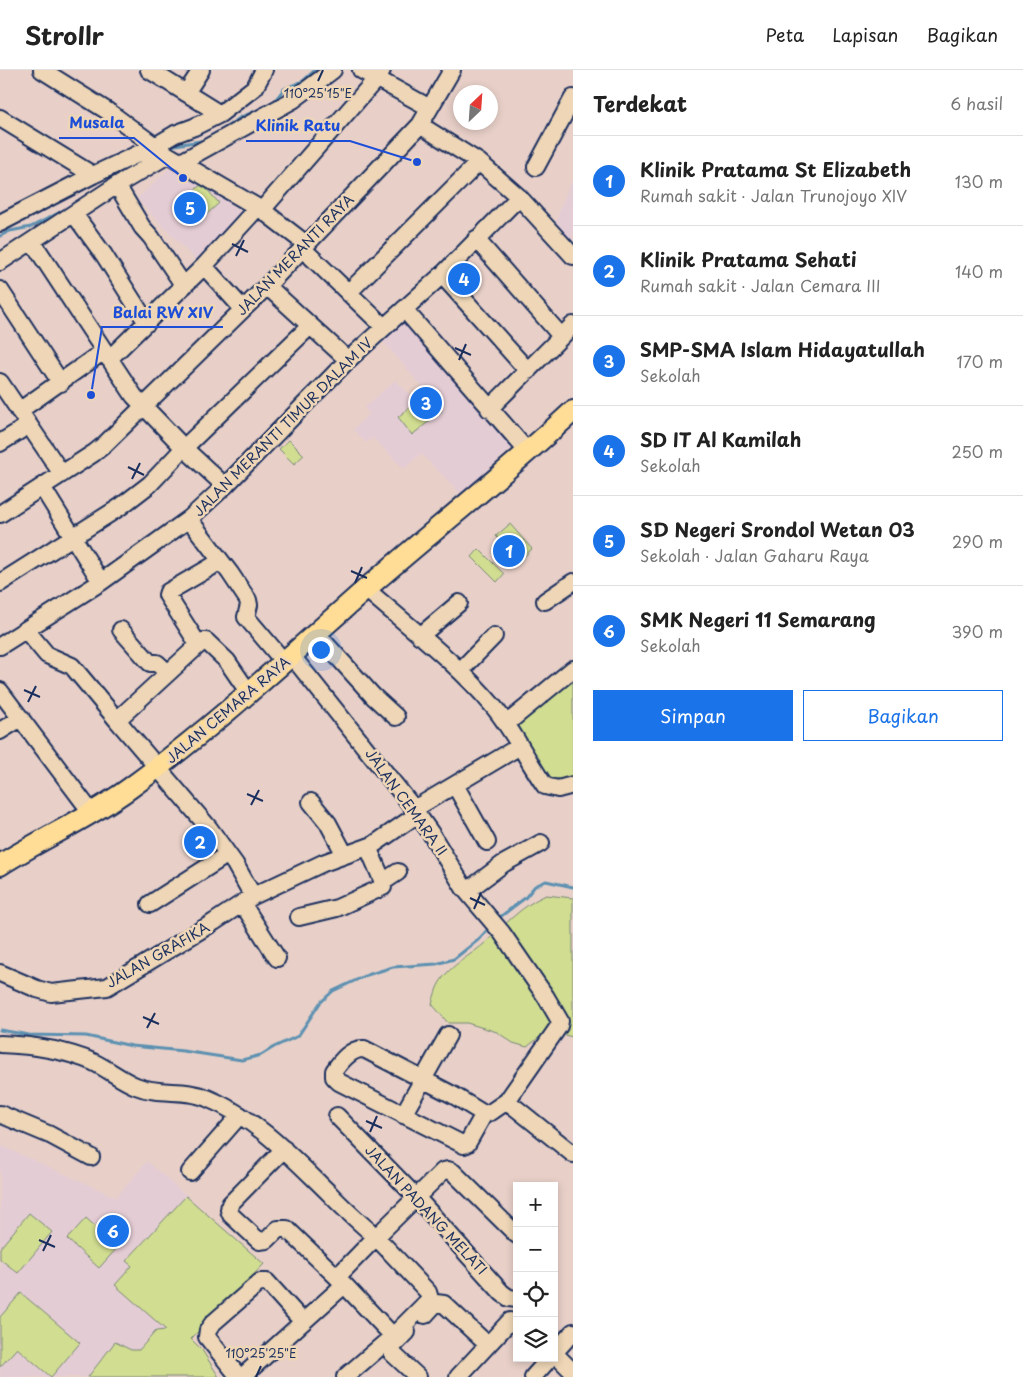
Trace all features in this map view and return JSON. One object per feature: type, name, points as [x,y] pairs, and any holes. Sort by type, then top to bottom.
[{"type":"main road","name":"JALAN CEMARA RAYA","points":[[0,865],[128,790],[203,733],[366,589],[528,452],[573,411]]},
{"type":"street","points":[[42,70],[109,112],[165,153],[259,209],[304,246],[348,293],[384,327]]},
{"type":"street","points":[[149,70],[220,114]]},
{"type":"street","points":[[186,93],[201,70]]},
{"type":"street","points":[[0,262],[165,153],[176,134],[220,114],[255,87],[264,70]]},
{"type":"street","points":[[0,223],[93,176],[165,153],[298,97],[333,70]]},
{"type":"street","points":[[361,70],[380,74],[430,108]]},
{"type":"street","name":"JALAN MERANTI RAYA","points":[[0,514],[104,445],[267,286],[420,125],[452,70]]},
{"type":"street","points":[[19,411],[106,355],[147,323],[259,209],[380,74]]},
{"type":"street","points":[[536,167],[573,98]]},
{"type":"street","points":[[0,118],[93,176]]},
{"type":"street","points":[[420,125],[479,162],[519,197],[573,256]]},
{"type":"street","points":[[348,293],[479,162]]},
{"type":"street","points":[[117,185],[142,227],[151,237],[184,286]]},
{"type":"street","name":"JALAN MERANTI TIMUR DALAM IV","points":[[0,646],[101,582],[189,519],[225,486],[348,360],[442,275],[519,197]]},
{"type":"street","points":[[74,214],[104,255],[147,323]]},
{"type":"street","points":[[476,239],[567,330],[489,408]]},
{"type":"street","points":[[32,241],[142,407],[225,486]]},
{"type":"street","points":[[204,266],[243,309]]},
{"type":"street","points":[[442,275],[528,371]]},
{"type":"street","points":[[267,286],[348,360]]},
{"type":"street","points":[[0,290],[61,383]]},
{"type":"street","points":[[404,309],[528,452]]},
{"type":"street","points":[[0,583],[120,507],[150,484],[184,448],[310,326]]},
{"type":"street","points":[[0,382],[62,474]]},
{"type":"street","points":[[0,443],[29,426]]},
{"type":"street","points":[[42,487],[101,582]]},
{"type":"street","name":"JALAN CEMARA II","points":[[189,519],[248,600],[249,605],[246,617],[289,659],[416,812],[467,891],[495,924],[526,967],[560,1021],[559,1026],[507,1101]]},
{"type":"street","points":[[198,644],[167,595],[168,592],[220,560]]},
{"type":"street","points":[[545,601],[573,582]]},
{"type":"street","points":[[366,589],[460,671],[494,707],[545,786],[566,787]]},
{"type":"street","points":[[420,636],[459,603]]},
{"type":"street","points":[[26,630],[47,655],[72,666],[209,828],[228,854],[247,900],[276,958]]},
{"type":"street","points":[[121,630],[150,664],[158,663],[168,673]]},
{"type":"street","points":[[317,634],[373,696],[396,717]]},
{"type":"street","points":[[460,671],[494,636]]},
{"type":"street","points":[[117,720],[198,644],[205,640],[227,661],[249,693]]},
{"type":"street","points":[[506,724],[573,669]]},
{"type":"street","points":[[0,691],[91,812]]},
{"type":"street","points":[[0,731],[21,718]]},
{"type":"street","name":"JALAN GRAFIKA","points":[[0,973],[51,993],[107,987],[247,900],[323,863],[368,847],[455,785],[520,746]]},
{"type":"street","points":[[455,785],[487,842]]},
{"type":"street","points":[[311,802],[328,824],[345,855]]},
{"type":"street","points":[[467,891],[503,864],[541,843]]},
{"type":"street","points":[[299,917],[337,908],[383,887],[383,882],[368,847]]},
{"type":"street","points":[[150,904],[228,854]]},
{"type":"street","points":[[383,882],[398,872]]},
{"type":"street","points":[[403,1115],[448,1035]]},
{"type":"street","points":[[0,1044],[42,1048],[72,1054],[94,1063],[136,1086],[152,1091],[194,1094],[216,1102],[240,1116],[284,1149],[376,1237],[430,1294],[428,1302],[393,1336],[345,1377]]},
{"type":"street","points":[[484,1114],[364,1049],[356,1049],[334,1072],[334,1077],[339,1082],[464,1145],[467,1144],[484,1114],[507,1101],[573,1154]]},
{"type":"street","points":[[0,1114],[50,1135],[91,1157]]},
{"type":"street","points":[[190,1172],[240,1116]]},
{"type":"street","name":"JALAN PADANG MELATI","points":[[337,1116],[416,1197],[502,1293],[513,1298]]},
{"type":"street","points":[[284,1149],[230,1204],[229,1210],[231,1215],[256,1240],[262,1242],[267,1240],[278,1229],[286,1229],[393,1336]]},
{"type":"street","points":[[303,1322],[267,1282],[260,1282],[212,1323],[207,1337],[239,1376],[303,1322],[376,1237],[443,1171],[453,1172],[513,1231]]},
{"type":"street","points":[[418,1377],[393,1354],[392,1349],[436,1303],[444,1304],[488,1345]]},
{"type":"street","points":[[458,1377],[510,1321]]},
{"type":"street","points":[[558,1349],[573,1332]]},
{"type":"street","points":[[558,1357],[573,1372]]},
{"type":"street","points":[[533,1377],[546,1362]]},
{"type":"shaded area","points":[[175,163],[208,182],[245,216],[201,266],[137,199]]},
{"type":"shaded area","points":[[573,181],[573,254],[555,229],[560,208]]},
{"type":"shaded area","points":[[406,314],[517,443],[461,494],[421,454],[404,469],[373,438],[366,443],[353,429],[369,414],[364,408],[395,380],[413,397],[423,388],[380,338]]},
{"type":"shaded area","points":[[0,1145],[116,1197],[147,1161],[264,1264],[167,1331],[156,1331],[139,1350],[131,1350],[115,1342],[88,1377],[0,1377]]},
{"type":"green space","points":[[202,184],[219,203],[195,225],[177,205]]},
{"type":"green space","points":[[427,393],[442,411],[412,435],[398,417]]},
{"type":"green space","points":[[289,440],[304,455],[294,464],[279,449]]},
{"type":"green space","points":[[510,524],[532,549],[519,561],[496,536]]},
{"type":"green space","points":[[479,549],[504,574],[497,582],[472,557]]},
{"type":"green space","points":[[573,675],[573,780],[550,783],[511,725]]},
{"type":"green space","points":[[546,895],[573,898],[573,1037],[547,1031],[527,1047],[513,1043],[497,1032],[467,1023],[448,1023],[432,1004],[437,987],[444,976],[455,965],[486,942],[521,910]]},
{"type":"green space","points":[[186,1196],[264,1264],[191,1339],[202,1350],[219,1377],[88,1377],[115,1342],[131,1350],[139,1350],[156,1331],[166,1330],[115,1285],[132,1266],[126,1261]]},
{"type":"green space","points":[[29,1213],[52,1232],[18,1273],[0,1259],[0,1248]]},
{"type":"green space","points":[[86,1218],[118,1247],[99,1268],[67,1239]]},
{"type":"green space","points":[[21,1293],[80,1343],[51,1377],[17,1348],[0,1367],[0,1317]]},
{"type":"waterway","points":[[273,103],[284,89],[303,81],[315,70]]},
{"type":"waterway","points":[[221,131],[241,117],[259,110]]},
{"type":"waterway","points":[[169,146],[207,140]]},
{"type":"waterway","points":[[0,236],[10,231],[31,227],[70,207]]},
{"type":"waterway","points":[[496,920],[525,898],[535,886],[546,881],[573,887]]},
{"type":"waterway","points":[[0,1030],[29,1035],[86,1036],[132,1046],[242,1060],[261,1055],[298,1036],[320,1003],[333,991],[367,975],[393,967],[436,964],[454,959],[478,940],[490,927]]},
{"type":"place","name":"Klinik Ratu","points":[[417,162]]},
{"type":"place","name":"Musala","points":[[183,178]]},
{"type":"place","name":"SD Negeri Srondol Wetan 03","points":[[190,208]]},
{"type":"place","name":"SD IT Al Kamilah","points":[[464,279]]},
{"type":"place","name":"Balai RW XIV","points":[[91,395]]},
{"type":"place","name":"SMP-SMA Islam Hidayatullah","points":[[426,403]]},
{"type":"place","name":"Klinik Pratama St Elizabeth","points":[[509,551]]},
{"type":"place","name":"Klinik Pratama Sehati","points":[[200,842]]},
{"type":"place","name":"SMK Negeri 11 Semarang","points":[[113,1231]]}]
